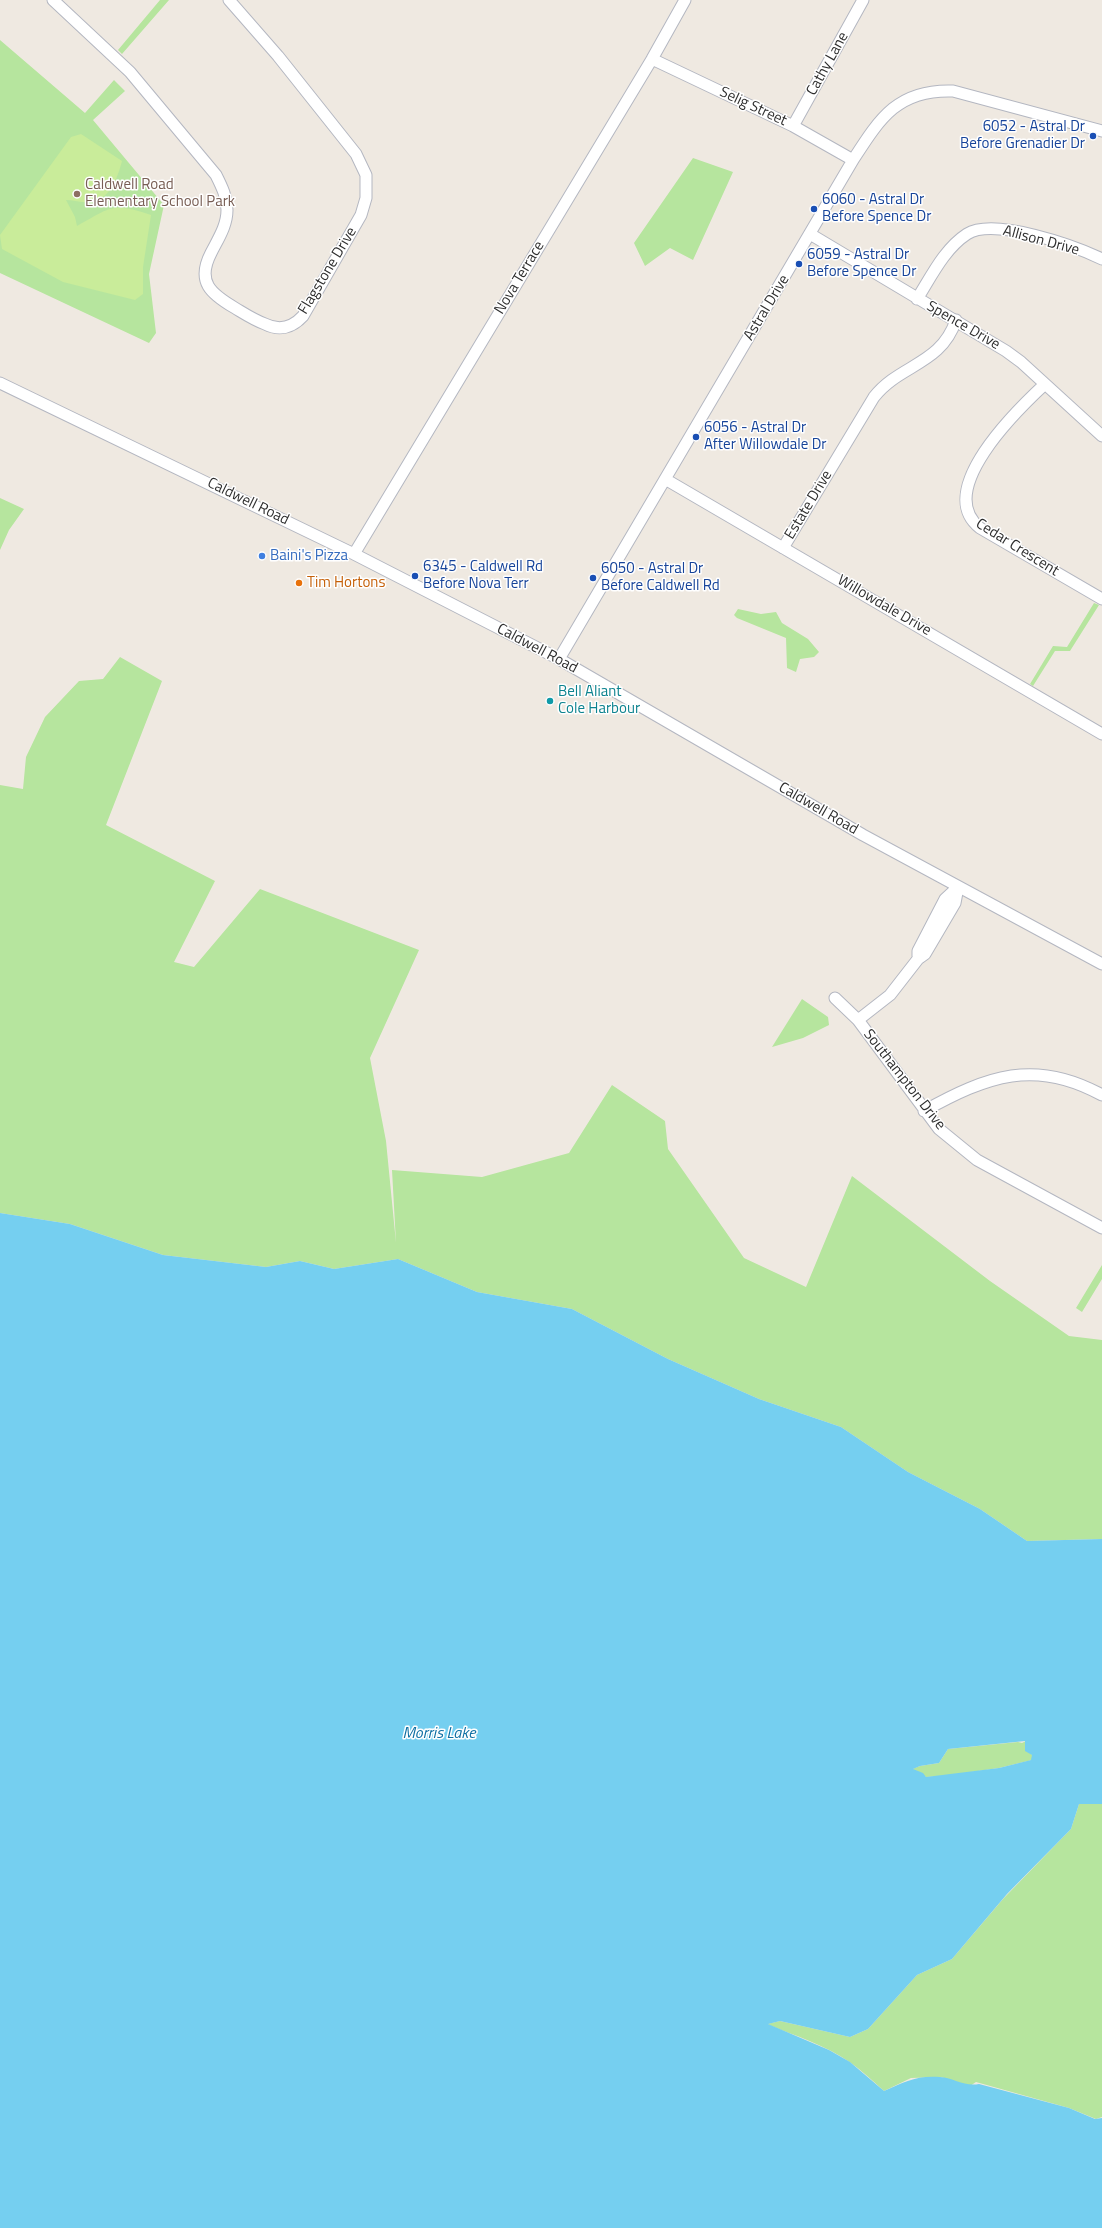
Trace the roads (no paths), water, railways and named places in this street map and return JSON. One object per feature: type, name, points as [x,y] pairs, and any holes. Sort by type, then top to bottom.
[{"type":"street","name":"Flagstone Drive","points":[[53,0],[130,72],[216,176],[225,195],[227,209],[223,230],[205,268],[205,278],[210,290],[216,296],[258,322],[273,328],[286,327],[296,323],[303,316],[358,222],[366,198],[366,175],[356,154],[278,56],[228,0]]},
{"type":"street","name":"Nova Terrace","points":[[354,554],[652,59],[685,0]]},
{"type":"street","name":"Cathy Lane","points":[[793,126],[864,1]]},
{"type":"street","name":"Selig Street","points":[[652,59],[793,126],[853,160]]},
{"type":"street","name":"Astral Drive","points":[[559,659],[853,160],[879,121],[890,111],[907,100],[939,91],[954,91],[1102,131]]},
{"type":"street","name":"Allison Drive","points":[[917,299],[949,250],[968,233],[976,230],[997,228],[1012,230],[1060,244],[1102,259]]},
{"type":"street","name":"Spence Drive","points":[[810,234],[1006,351],[1102,436]]},
{"type":"street","name":"Estate Drive","points":[[783,548],[874,397],[890,381],[926,360],[938,351],[947,340],[956,320]]},
{"type":"street","name":"Caldwell Road","points":[[0,383],[354,554],[559,659],[856,831],[1102,964]]},
{"type":"street","name":"Cedar Crescent","points":[[1045,384],[1020,407],[982,456],[967,488],[966,507],[972,521],[980,528],[1102,598]]},
{"type":"street","name":"Willowdale Drive","points":[[665,479],[1102,734]]},
{"type":"street","points":[[858,1020],[890,995],[918,959],[918,951],[945,899],[958,887]]},
{"type":"street","name":"Southampton Drive","points":[[835,998],[858,1020],[924,1111],[939,1129],[977,1160],[1102,1228]]},
{"type":"street","points":[[924,1111],[968,1087],[1018,1074],[1064,1078],[1102,1095]]},
{"type":"water","name":"Morris Lake","points":[[0,1213],[70,1224],[163,1255],[266,1267],[300,1261],[334,1269],[398,1259],[477,1292],[572,1309],[668,1359],[759,1399],[841,1427],[908,1472],[980,1509],[1027,1541],[1102,1539],[1102,1804],[1079,1804],[1071,1829],[1007,1894],[952,1959],[917,1975],[868,2029],[850,2037],[780,2021],[768,2024],[829,2050],[850,2062],[884,2091],[917,2078],[940,2077],[974,2085],[979,2084],[1069,2108],[1095,2119],[1102,2118],[1102,2228],[0,2228]],"holes":[[[1025,1741],[1025,1751],[1032,1755],[1031,1760],[999,1768],[926,1777],[923,1773],[913,1769],[920,1766],[939,1763],[948,1749]]]},
{"type":"place","name":"6052 - Astral Dr Before Grenadier Dr","points":[[1093,136]]},
{"type":"place","name":"Caldwell Road Elementary School Park","points":[[77,194]]},
{"type":"place","name":"6060 - Astral Dr Before Spence Dr","points":[[814,209]]},
{"type":"place","name":"6059 - Astral Dr Before Spence Dr","points":[[799,264]]},
{"type":"place","name":"6056 - Astral Dr After Willowdale Dr","points":[[696,437]]},
{"type":"place","name":"Baini's Pizza","points":[[262,556]]},
{"type":"place","name":"6345 - Caldwell Rd Before Nova Terr","points":[[415,576]]},
{"type":"place","name":"6050 - Astral Dr Before Caldwell Rd","points":[[593,578]]},
{"type":"place","name":"Tim Hortons","points":[[299,583]]},
{"type":"place","name":"Bell Aliant Cole Harbour","points":[[550,701]]}]
